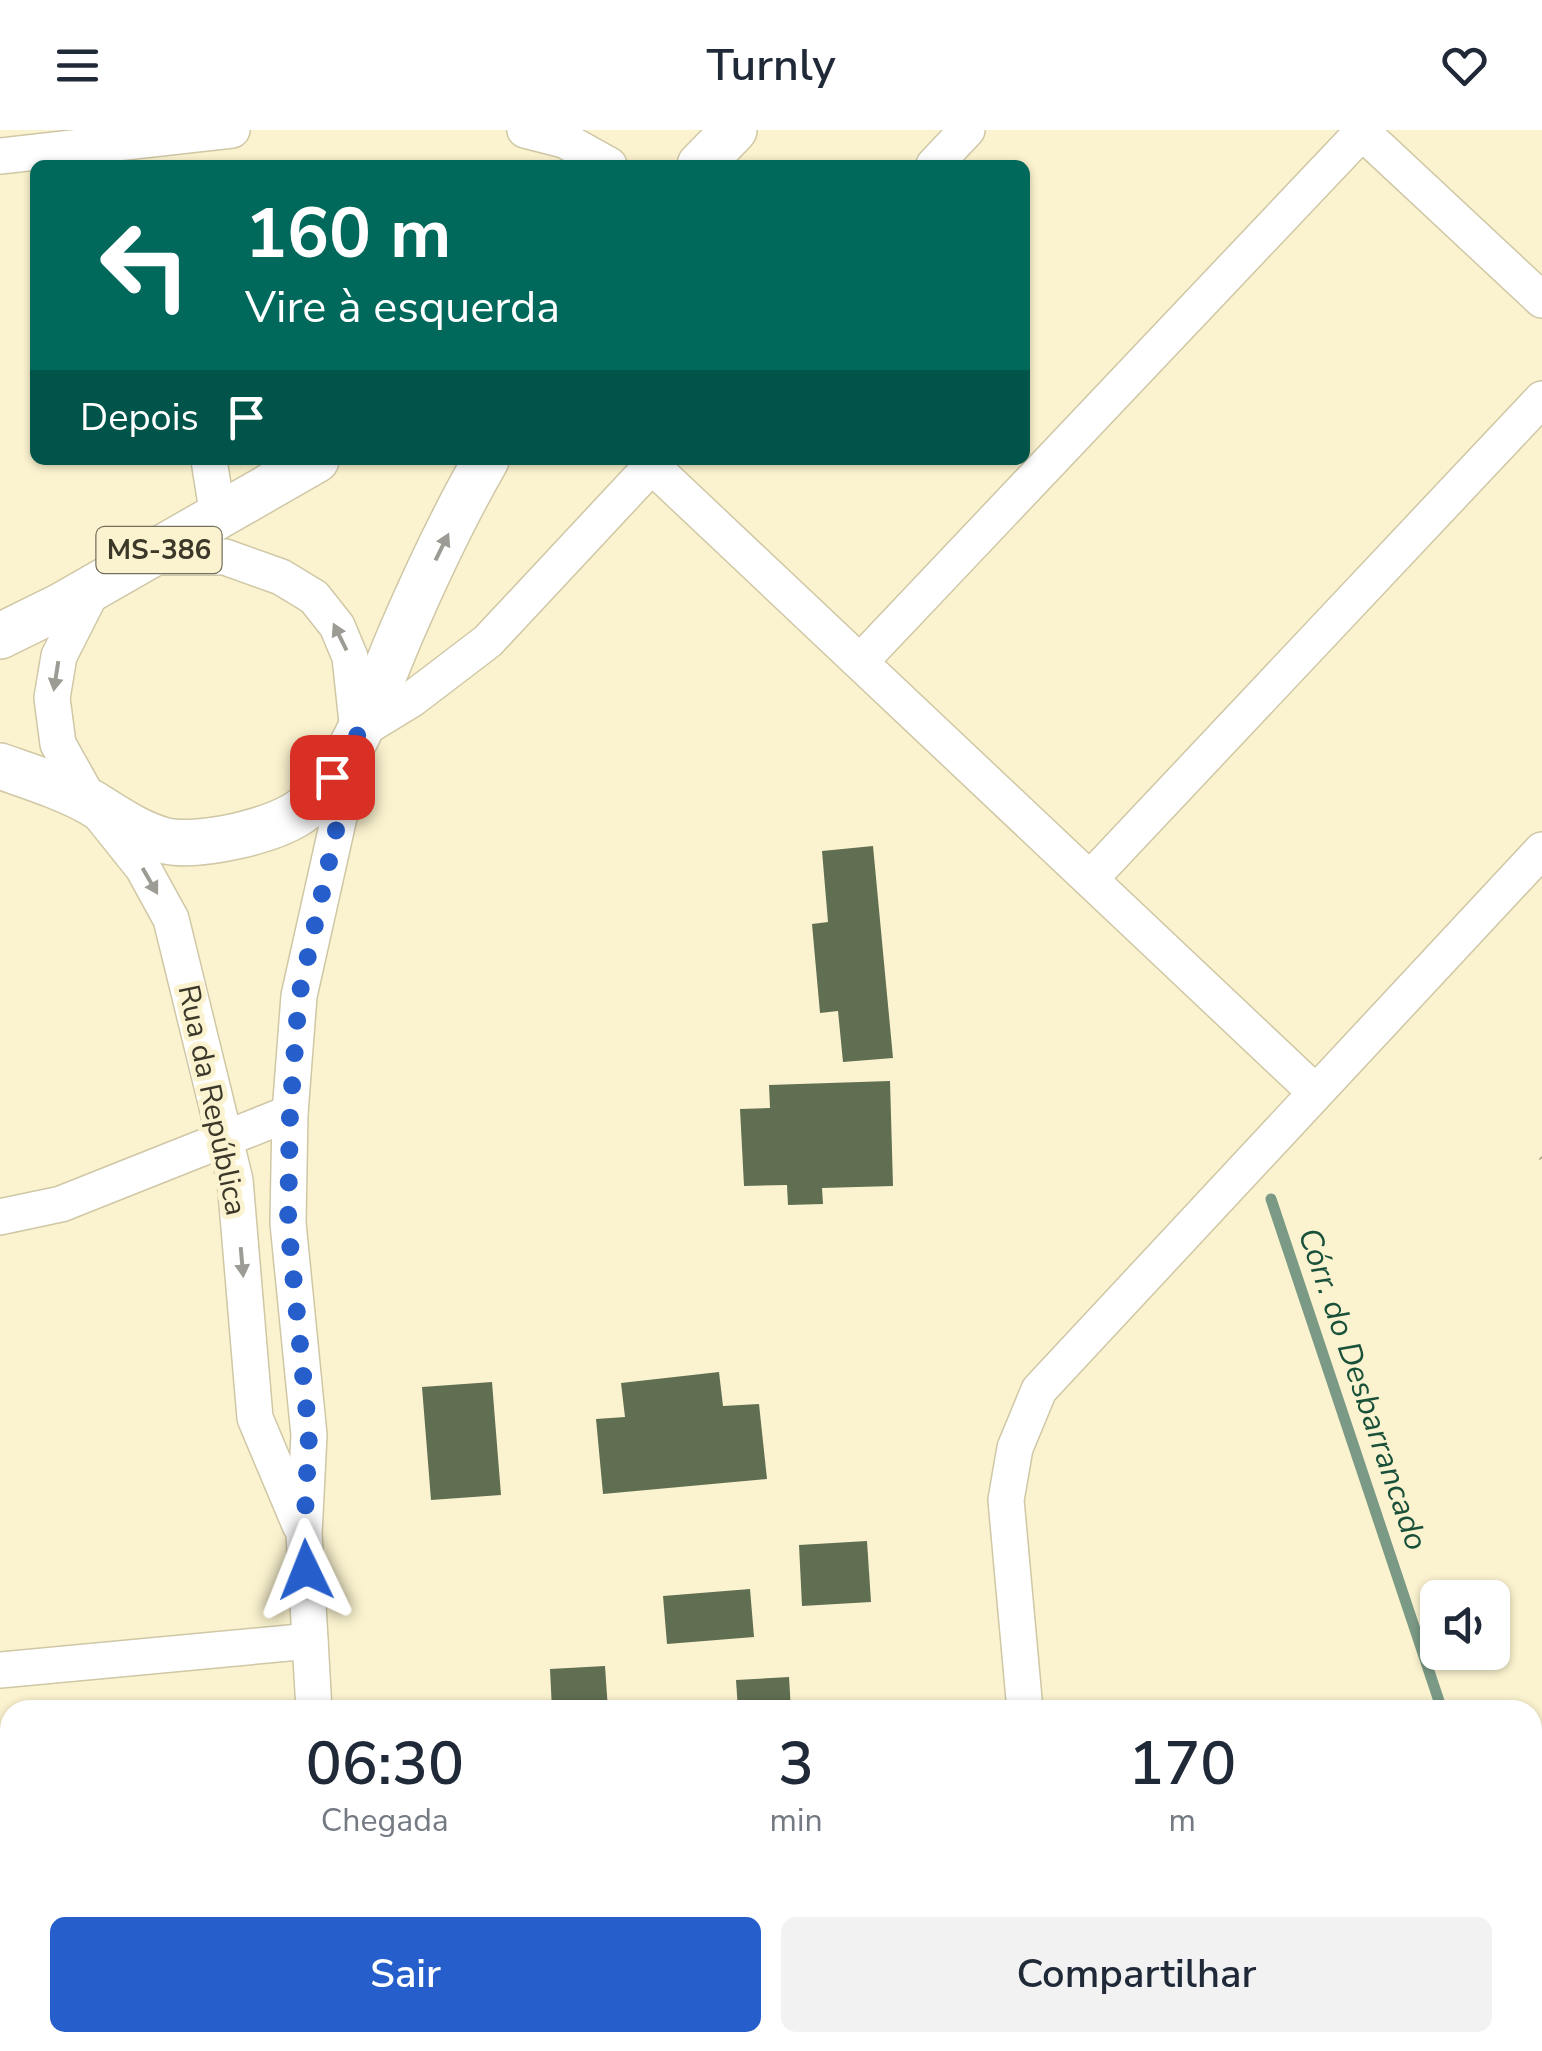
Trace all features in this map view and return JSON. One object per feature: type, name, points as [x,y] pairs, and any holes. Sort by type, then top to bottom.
[{"type":"main road","points":[[705,160],[734,130]]},
{"type":"main road","name":"MS-386","points":[[0,636],[307,465]]},
{"type":"main road","points":[[0,766],[92,803],[123,823],[167,841],[219,840],[267,827],[303,810],[332,777],[358,732],[413,606],[484,465]]},
{"type":"street","points":[[0,156],[160,145],[232,130]]},
{"type":"street","points":[[526,130],[564,140],[599,160]]},
{"type":"street","points":[[939,160],[967,130]]},
{"type":"street","points":[[860,662],[1362,131],[1542,300]]},
{"type":"street","points":[[1090,879],[1542,399]]},
{"type":"street","points":[[210,465],[218,517]]},
{"type":"street","points":[[147,557],[224,556],[282,577],[314,597],[337,626],[350,656],[358,732],[412,699],[488,642],[653,465]]},
{"type":"street","points":[[657,465],[1314,1091]]},
{"type":"street","points":[[92,803],[58,744],[52,698],[59,656],[94,587]]},
{"type":"street","name":"Rua da República","points":[[313,1700],[304,1534],[309,1435],[288,1223],[290,1113],[299,996],[358,732]]},
{"type":"street","name":"Rua da República","points":[[92,803],[143,868],[172,919],[235,1180],[255,1418],[304,1534]]},
{"type":"street","points":[[1024,1700],[1006,1500],[1015,1448],[1039,1390],[1542,850]]},
{"type":"street","points":[[0,1216],[61,1204],[290,1113]]},
{"type":"street","points":[[0,1670],[310,1641]]},
{"type":"building","points":[[873,846],[893,1058],[843,1062],[838,1011],[820,1013],[812,924],[828,922],[822,851]]},
{"type":"building","points":[[890,1081],[893,1186],[822,1188],[823,1204],[788,1205],[787,1185],[744,1186],[740,1109],[770,1108],[769,1085]]},
{"type":"building","points":[[719,1372],[723,1406],[759,1404],[767,1479],[603,1494],[596,1419],[625,1417],[621,1383]]},
{"type":"building","points":[[492,1382],[501,1495],[431,1500],[422,1387]]},
{"type":"building","points":[[867,1541],[871,1602],[802,1606],[799,1545]]},
{"type":"building","points":[[750,1589],[754,1637],[667,1644],[663,1596]]},
{"type":"building","points":[[605,1666],[607,1700],[552,1700],[550,1669]]},
{"type":"building","points":[[789,1677],[790,1700],[737,1700],[736,1680]]},
{"type":"waterway","name":"Córr. do Desbarrancado","points":[[1271,1199],[1439,1700]]},
{"type":"route","points":[[306,1570],[309,1435],[288,1223],[290,1113],[299,996],[358,732],[332,777]]}]
